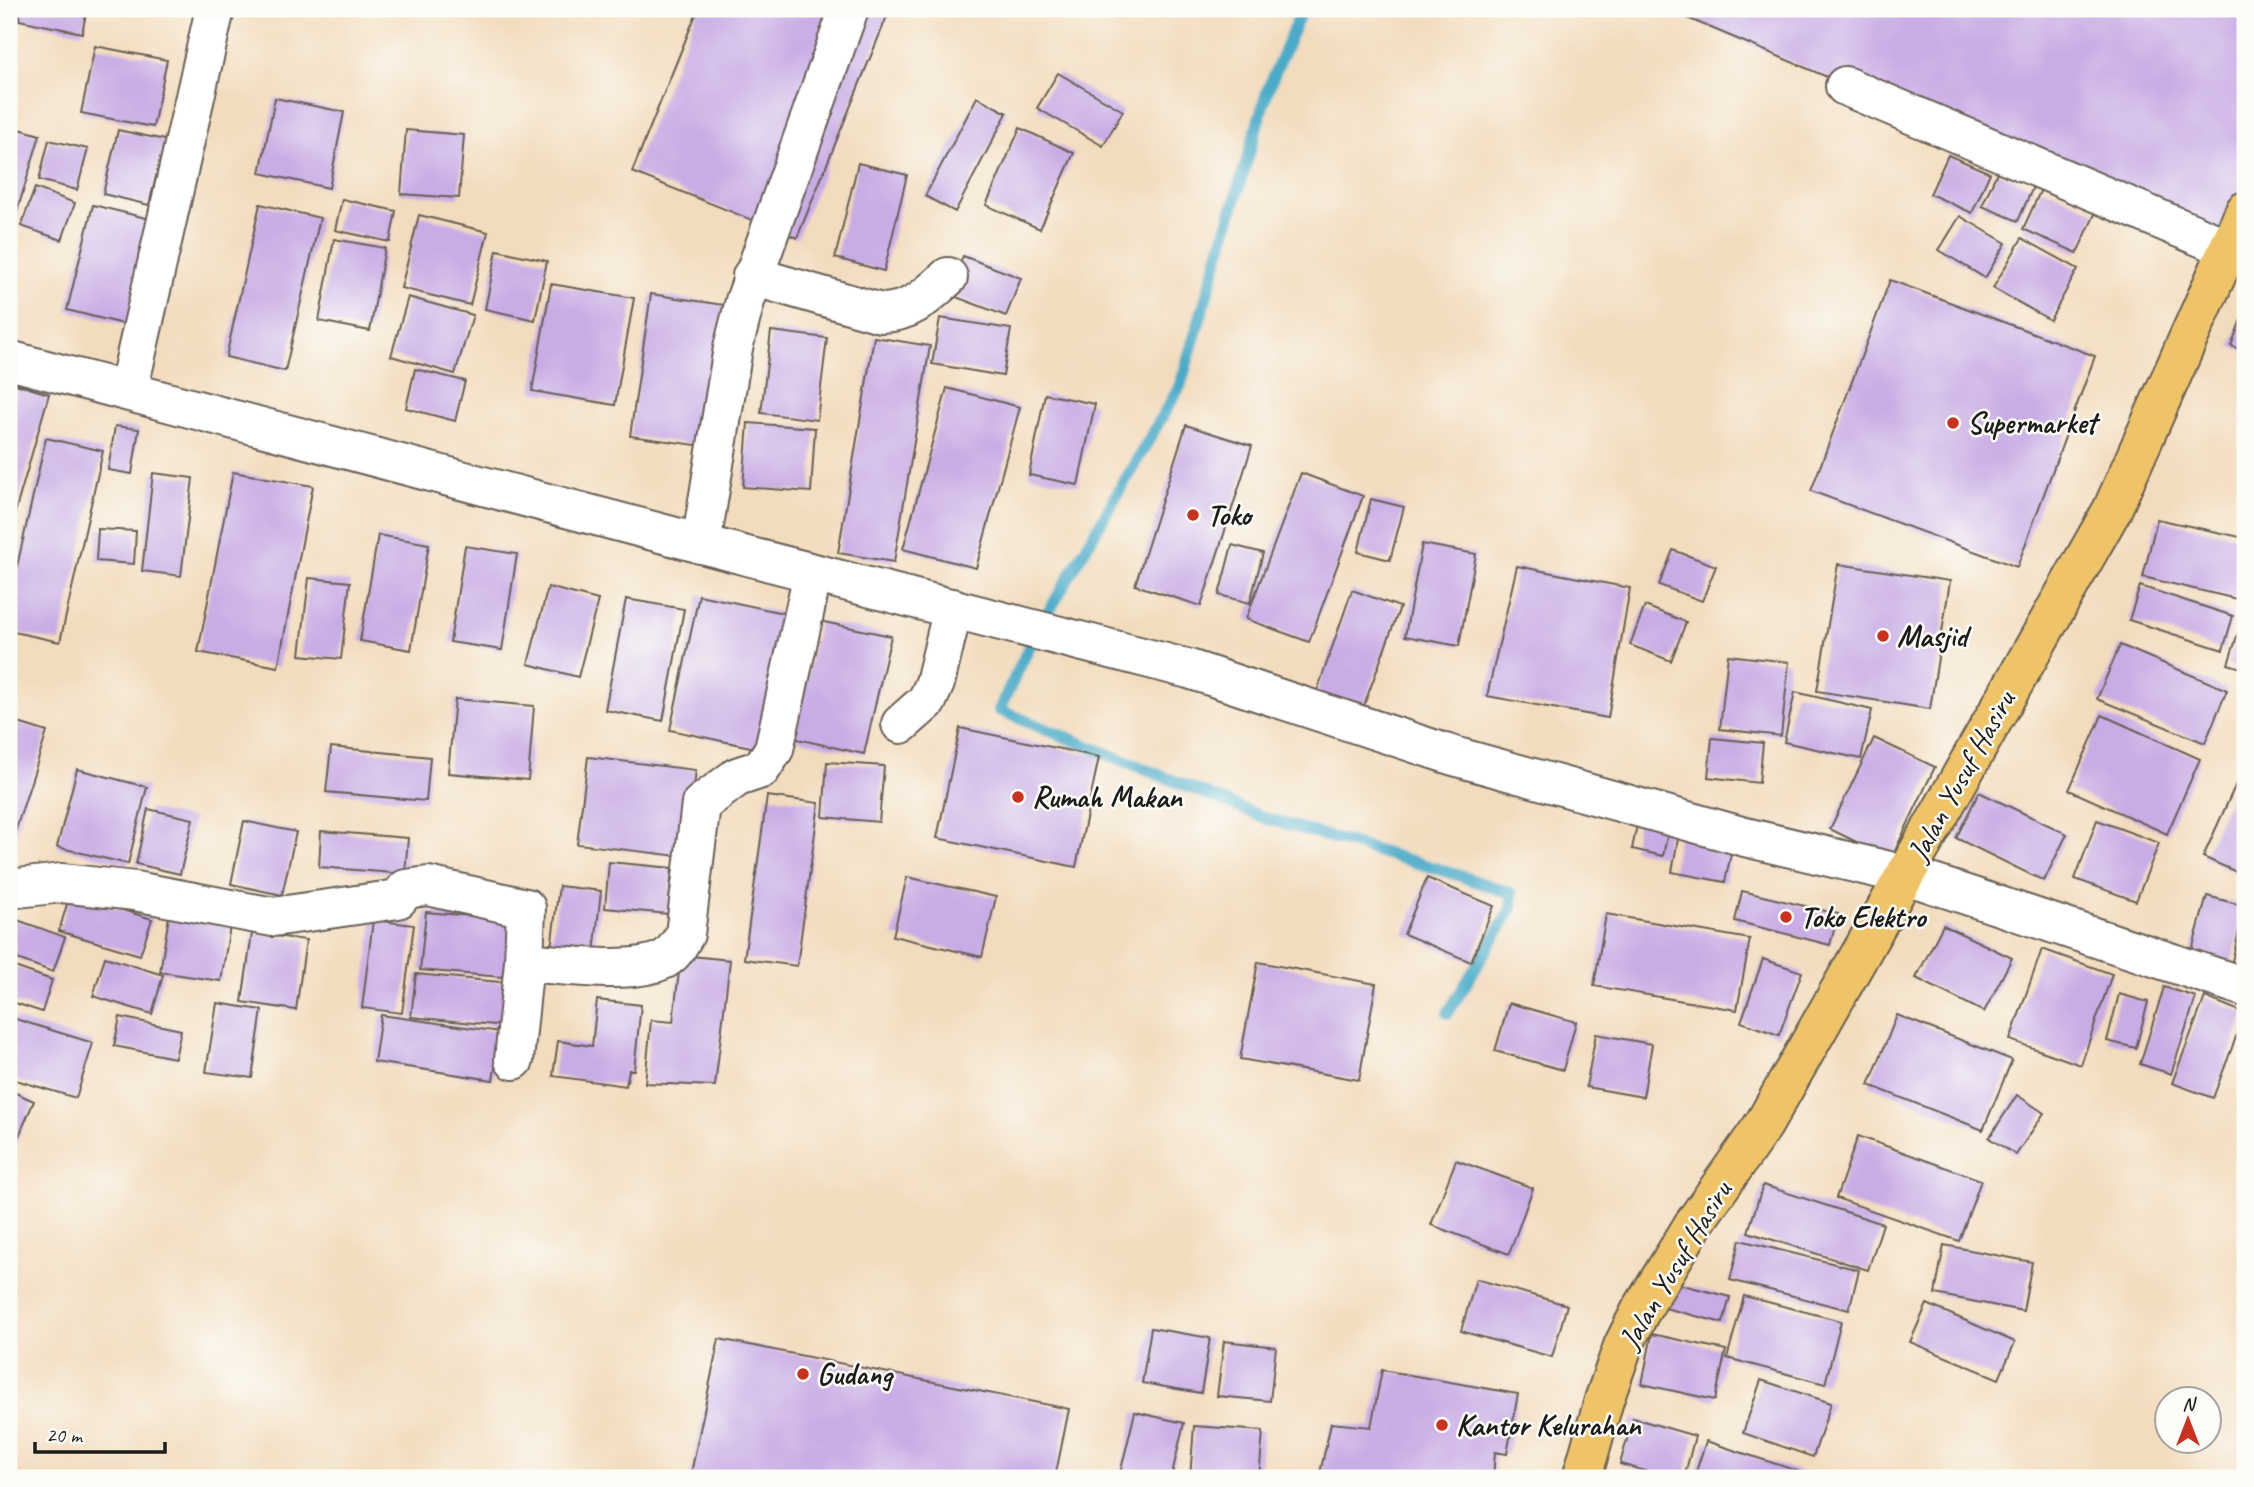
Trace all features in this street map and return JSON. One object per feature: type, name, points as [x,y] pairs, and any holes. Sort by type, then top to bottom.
[{"type":"main road","name":"Jalan Yusuf Hasiru","points":[[1582,1478],[1604,1400],[1623,1346],[1640,1312],[1693,1226],[1764,1124],[2112,510],[2245,211]]},
{"type":"street","points":[[128,391],[215,9]]},
{"type":"street","points":[[701,544],[733,348],[752,276],[849,9]]},
{"type":"street","points":[[1845,86],[2227,248]]},
{"type":"street","points":[[752,276],[881,313],[894,313],[916,305],[948,277]]},
{"type":"street","points":[[9,360],[701,544],[1189,669],[1454,756],[1745,837],[1906,875],[2245,987]]},
{"type":"street","points":[[524,962],[640,967],[675,952],[685,934],[701,804],[737,777],[761,769],[774,749],[813,573]]},
{"type":"street","points":[[901,724],[927,701],[953,608]]},
{"type":"street","points":[[9,890],[62,883],[135,891],[272,917],[398,899],[406,889],[428,886],[526,908],[524,962],[514,1060]]},
{"type":"building","points":[[21,9],[87,9],[82,33],[19,20]]},
{"type":"building","points":[[698,9],[890,9],[797,238],[632,172]]},
{"type":"building","points":[[1666,9],[2245,9],[2245,180],[2219,242]]},
{"type":"building","points":[[95,46],[167,60],[153,127],[81,113]]},
{"type":"building","points":[[1058,73],[1123,111],[1103,146],[1037,108]]},
{"type":"building","points":[[977,97],[1007,113],[955,212],[925,196]]},
{"type":"building","points":[[275,98],[344,112],[329,188],[260,173]]},
{"type":"building","points":[[9,126],[40,135],[16,215],[9,213]]},
{"type":"building","points":[[1020,128],[1074,153],[1040,229],[986,205]]},
{"type":"building","points":[[118,130],[165,140],[149,205],[103,194]]},
{"type":"building","points":[[406,130],[464,135],[459,198],[401,194]]},
{"type":"building","points":[[49,140],[88,149],[77,190],[39,180]]},
{"type":"building","points":[[1948,155],[1990,173],[1972,213],[1930,194]]},
{"type":"building","points":[[858,163],[907,175],[884,271],[835,258]]},
{"type":"building","points":[[1997,172],[2033,187],[2018,221],[1982,206]]},
{"type":"building","points":[[2042,187],[2096,212],[2077,253],[2023,229]]},
{"type":"building","points":[[35,188],[75,203],[62,240],[21,226]]},
{"type":"building","points":[[342,199],[396,211],[390,242],[335,230]]},
{"type":"building","points":[[260,204],[320,218],[285,371],[226,357]]},
{"type":"building","points":[[93,205],[158,221],[131,326],[67,310]]},
{"type":"building","points":[[419,215],[488,232],[470,305],[401,288]]},
{"type":"building","points":[[1960,216],[2006,243],[1985,278],[1939,250]]},
{"type":"building","points":[[2022,238],[2078,269],[2050,320],[1993,288]]},
{"type":"building","points":[[334,239],[385,248],[370,331],[319,321]]},
{"type":"building","points":[[497,250],[547,261],[535,320],[485,309]]},
{"type":"building","points":[[963,256],[1021,278],[1006,316],[948,294]]},
{"type":"building","name":"Supermarket","points":[[1890,280],[2095,356],[2017,567],[1811,491]]},
{"type":"building","points":[[551,284],[634,298],[615,405],[532,391]]},
{"type":"building","points":[[651,294],[724,305],[703,446],[630,436]]},
{"type":"building","points":[[408,297],[473,315],[455,374],[391,356]]},
{"type":"building","points":[[2245,309],[2245,351],[2231,346]]},
{"type":"building","points":[[940,318],[1011,329],[1003,376],[932,364]]},
{"type":"building","points":[[771,331],[827,338],[817,420],[761,413]]},
{"type":"building","points":[[874,337],[930,346],[894,562],[838,553]]},
{"type":"building","points":[[415,369],[465,381],[455,421],[406,408]]},
{"type":"building","points":[[9,382],[49,394],[12,523],[9,522]]},
{"type":"building","points":[[947,388],[1020,407],[976,568],[903,549]]},
{"type":"building","points":[[1045,394],[1095,404],[1078,485],[1029,475]]},
{"type":"building","points":[[748,423],[815,428],[811,492],[743,487]]},
{"type":"building","name":"Toko","points":[[1186,425],[1252,446],[1201,606],[1135,585]]},
{"type":"building","points":[[115,426],[139,429],[132,474],[108,470]]},
{"type":"building","points":[[46,438],[103,451],[60,642],[9,631],[9,602]]},
{"type":"building","points":[[233,472],[313,486],[278,667],[198,652]]},
{"type":"building","points":[[153,473],[193,478],[181,576],[142,571]]},
{"type":"building","points":[[1301,473],[1363,496],[1309,642],[1246,619]]},
{"type":"building","points":[[1371,499],[1404,507],[1390,560],[1358,552]]},
{"type":"building","points":[[2157,519],[2245,538],[2245,601],[2143,577]]},
{"type":"building","points":[[98,529],[136,531],[134,564],[96,561]]},
{"type":"building","points":[[378,535],[429,544],[411,650],[360,641]]},
{"type":"building","points":[[1422,544],[1476,554],[1459,646],[1405,636]]},
{"type":"building","points":[[1232,545],[1263,553],[1250,603],[1219,595]]},
{"type":"building","points":[[465,546],[517,554],[502,650],[450,642]]},
{"type":"building","points":[[1673,550],[1716,566],[1702,601],[1659,585]]},
{"type":"building","name":"Masjid","points":[[1838,564],[1950,581],[1930,709],[1817,691]]},
{"type":"building","points":[[1517,566],[1630,588],[1608,718],[1487,696]]},
{"type":"building","points":[[309,578],[350,582],[341,659],[300,655]]},
{"type":"building","points":[[2140,586],[2233,616],[2223,650],[2129,620]]},
{"type":"building","points":[[548,587],[598,600],[578,677],[528,664]]},
{"type":"building","points":[[1352,590],[1400,607],[1363,708],[1315,697]]},
{"type":"building","points":[[699,595],[788,614],[760,749],[670,730]]},
{"type":"building","points":[[626,599],[684,609],[663,721],[605,710]]},
{"type":"building","points":[[1645,606],[1686,622],[1671,661],[1630,645]]},
{"type":"building","points":[[2243,618],[2245,619],[2245,669],[2228,664]]},
{"type":"building","points":[[819,621],[891,636],[864,754],[793,738]]},
{"type":"building","points":[[2120,645],[2227,690],[2205,743],[2097,699]]},
{"type":"building","points":[[1728,655],[1789,662],[1781,736],[1720,729]]},
{"type":"building","points":[[1795,692],[1872,710],[1861,759],[1784,742]]},
{"type":"building","points":[[455,699],[534,706],[528,780],[448,773]]},
{"type":"building","points":[[2102,715],[2200,759],[2167,834],[2069,790]]},
{"type":"building","points":[[9,720],[47,732],[13,838],[9,837]]},
{"type":"building","name":"Rumah Makan","points":[[960,728],[1099,757],[1076,867],[937,838]]},
{"type":"building","points":[[1712,738],[1763,743],[1759,783],[1708,777]]},
{"type":"building","points":[[1874,738],[1935,767],[1891,859],[1830,829]]},
{"type":"building","points":[[331,747],[430,757],[426,801],[326,792]]},
{"type":"building","points":[[588,757],[696,770],[686,857],[577,844]]},
{"type":"building","points":[[827,762],[884,766],[879,822],[823,817]]},
{"type":"building","points":[[2245,764],[2245,876],[2203,857]]},
{"type":"building","points":[[77,769],[147,787],[128,864],[57,847]]},
{"type":"building","points":[[1979,792],[2067,834],[2044,881],[1956,838]]},
{"type":"building","points":[[767,796],[819,803],[797,966],[744,959]]},
{"type":"building","points":[[148,809],[193,819],[180,874],[136,864]]},
{"type":"building","points":[[1638,820],[1669,827],[1663,856],[1632,849]]},
{"type":"building","points":[[2097,820],[2159,843],[2136,901],[2075,879]]},
{"type":"building","points":[[244,821],[296,832],[282,895],[231,884]]},
{"type":"building","points":[[321,831],[408,838],[405,874],[319,867]]},
{"type":"building","points":[[1679,833],[1733,844],[1725,882],[1672,872]]},
{"type":"building","points":[[609,862],[672,868],[668,914],[605,908]]},
{"type":"building","points":[[907,877],[996,897],[982,957],[893,936]]},
{"type":"building","points":[[1427,878],[1494,906],[1471,962],[1404,934]]},
{"type":"building","points":[[559,886],[601,891],[594,953],[551,948]]},
{"type":"building","name":"Toko Elektro","points":[[1742,891],[1838,914],[1830,945],[1735,921]]},
{"type":"building","points":[[70,894],[152,919],[140,955],[59,931]]},
{"type":"building","points":[[2207,896],[2245,906],[2229,974],[2206,967],[2209,955],[2192,950]]},
{"type":"building","points":[[170,910],[231,920],[221,981],[160,972]]},
{"type":"building","points":[[426,912],[519,920],[514,978],[420,970]]},
{"type":"building","points":[[1606,914],[1750,939],[1737,1010],[1594,986]]},
{"type":"building","points":[[9,917],[65,937],[53,972],[9,956]]},
{"type":"building","points":[[373,920],[414,925],[402,1013],[362,1008]]},
{"type":"building","points":[[1943,925],[2012,958],[1984,1012],[1916,978]]},
{"type":"building","points":[[252,933],[306,940],[296,1010],[242,1002]]},
{"type":"building","points":[[2042,949],[2112,974],[2081,1065],[2010,1040]]},
{"type":"building","points":[[681,955],[730,960],[715,1086],[645,1083],[651,1020],[673,1022]]},
{"type":"building","points":[[105,957],[163,975],[152,1014],[93,996]]},
{"type":"building","points":[[1763,959],[1802,972],[1779,1035],[1741,1022]]},
{"type":"building","points":[[1258,962],[1376,984],[1359,1080],[1240,1059]]},
{"type":"building","points":[[9,965],[52,980],[42,1012],[9,1001]]},
{"type":"building","points":[[416,974],[520,984],[516,1027],[411,1017]]},
{"type":"building","points":[[2164,987],[2196,997],[2171,1074],[2140,1064]]},
{"type":"building","points":[[2119,994],[2148,1002],[2136,1048],[2107,1041]]},
{"type":"building","points":[[2205,997],[2245,1013],[2213,1098],[2172,1083]]},
{"type":"building","points":[[597,1000],[641,1005],[634,1070],[629,1070],[626,1086],[553,1076],[558,1041],[592,1046]]},
{"type":"building","points":[[217,1003],[262,1010],[252,1078],[206,1072]]},
{"type":"building","points":[[1509,1003],[1576,1022],[1563,1070],[1495,1051]]},
{"type":"building","points":[[381,1015],[501,1032],[493,1080],[374,1062]]},
{"type":"building","points":[[1897,1015],[2012,1060],[1983,1130],[1869,1085]]},
{"type":"building","points":[[9,1017],[93,1043],[76,1098],[9,1078]]},
{"type":"building","points":[[120,1017],[181,1030],[175,1058],[114,1046]]},
{"type":"building","points":[[1596,1034],[1652,1044],[1643,1097],[1586,1087]]},
{"type":"building","points":[[9,1090],[34,1101],[15,1145],[9,1142]]},
{"type":"building","points":[[2017,1095],[2044,1113],[2016,1155],[1989,1138]]},
{"type":"building","points":[[1858,1136],[1981,1180],[1959,1241],[1836,1198]]},
{"type":"building","points":[[1456,1160],[1533,1188],[1509,1254],[1431,1225]]},
{"type":"building","points":[[1763,1185],[1883,1224],[1868,1270],[1748,1232]]},
{"type":"building","points":[[1740,1240],[1859,1270],[1849,1310],[1730,1280]]},
{"type":"building","points":[[1944,1245],[2032,1262],[2023,1311],[1935,1294]]},
{"type":"building","points":[[1476,1279],[1567,1305],[1552,1357],[1461,1331]]},
{"type":"building","points":[[1667,1281],[1730,1297],[1723,1323],[1661,1307]]},
{"type":"building","points":[[1744,1296],[1841,1321],[1825,1384],[1727,1358]]},
{"type":"building","points":[[1927,1304],[2015,1342],[1999,1379],[1910,1342]]},
{"type":"building","points":[[1151,1328],[1210,1338],[1201,1393],[1142,1383]]},
{"type":"building","points":[[1652,1334],[1726,1350],[1715,1400],[1642,1384]]},
{"type":"building","name":"Gudang","points":[[719,1339],[1069,1409],[1055,1478],[690,1478]]},
{"type":"building","points":[[1224,1341],[1276,1347],[1270,1401],[1217,1396]]},
{"type":"building","name":"Kantor Kelurahan","points":[[1382,1370],[1518,1394],[1507,1454],[1495,1452],[1493,1478],[1319,1478],[1331,1423],[1371,1427]]},
{"type":"building","points":[[1761,1380],[1831,1403],[1813,1457],[1743,1433]]},
{"type":"building","points":[[1135,1412],[1184,1423],[1171,1478],[1119,1478]]},
{"type":"building","points":[[1633,1418],[1695,1436],[1684,1478],[1671,1478],[1620,1464]]},
{"type":"building","points":[[1194,1426],[1263,1431],[1259,1478],[1190,1478]]},
{"type":"building","points":[[1706,1441],[1819,1478],[1694,1478]]},
{"type":"waterway","points":[[1302,9],[1268,89],[1180,386],[1034,637],[999,710],[1265,818],[1458,875],[1512,894],[1512,908],[1448,1013]]},
{"type":"place","name":"Supermarket","points":[[1953,423]]},
{"type":"place","name":"Toko","points":[[1193,515]]},
{"type":"place","name":"Masjid","points":[[1883,636]]},
{"type":"place","name":"Rumah Makan","points":[[1018,797]]},
{"type":"place","name":"Toko Elektro","points":[[1786,917]]},
{"type":"place","name":"Gudang","points":[[803,1374]]},
{"type":"place","name":"Kantor Kelurahan","points":[[1442,1425]]}]
